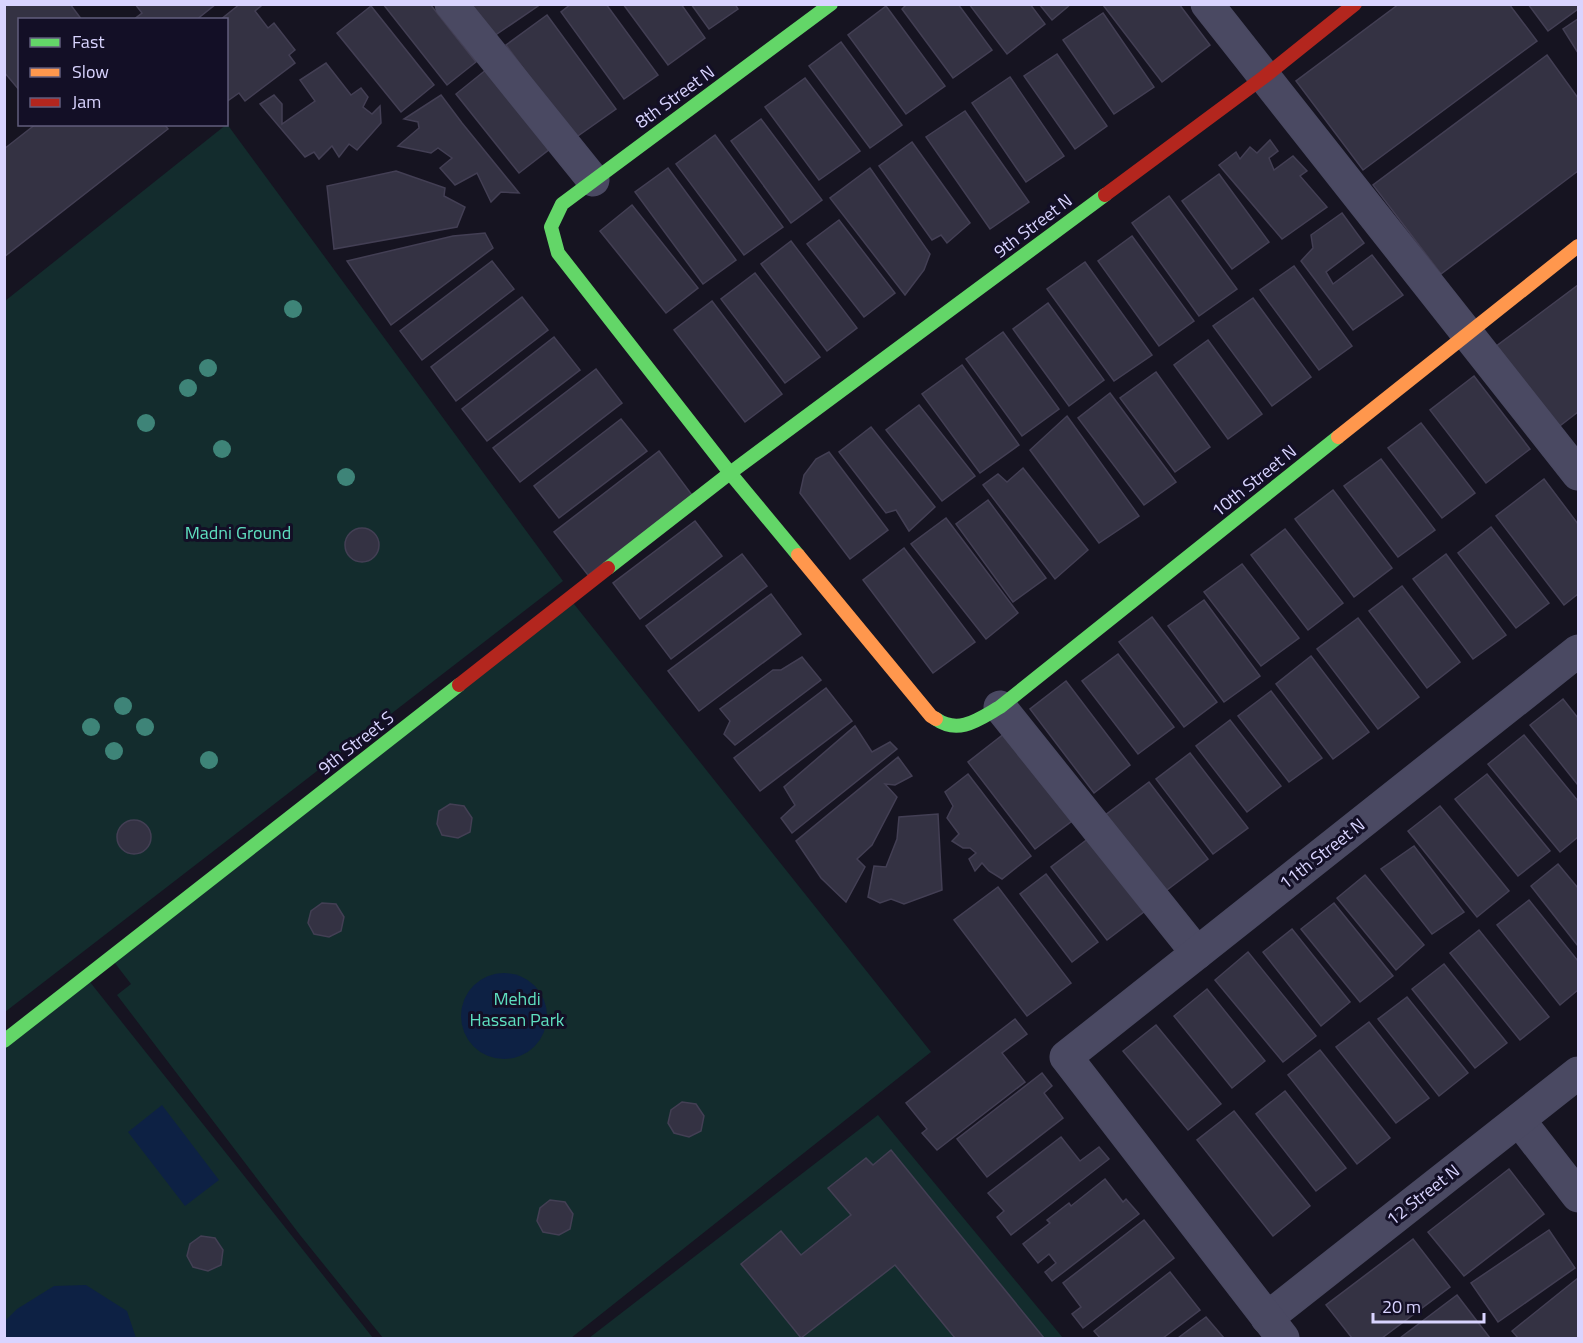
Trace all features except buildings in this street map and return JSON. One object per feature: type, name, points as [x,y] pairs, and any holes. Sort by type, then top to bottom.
[{"type":"street","points":[[451,4],[593,180]]},
{"type":"street","name":"8th Street N","points":[[730,473],[558,253],[551,227],[562,204],[831,4]]},
{"type":"street","points":[[1207,4],[1578,474]]},
{"type":"street","name":"9th Street N","points":[[730,473],[1264,77],[1355,4]]},
{"type":"street","name":"10th Street N","points":[[730,473],[931,716],[944,726],[961,728],[1000,707],[1578,246]]},
{"type":"street","name":"9th Street S","points":[[4,1041],[730,473]]},
{"type":"street","name":"11th Street N","points":[[1275,1328],[1066,1057],[1578,651]]},
{"type":"street","points":[[1000,707],[1197,953]]},
{"type":"street","name":"12 Street N","points":[[1275,1328],[1520,1119],[1578,1073]]},
{"type":"street","points":[[1520,1119],[1578,1196]]},
{"type":"green space","name":"Madni Ground","points":[[228,125],[563,581],[5,1012],[5,301]]},
{"type":"green space","name":"Mehdi Hassan Park","points":[[570,599],[931,1052],[571,1338],[383,1338],[300,1235],[117,995],[131,984],[111,958]]},
{"type":"green space","points":[[86,977],[373,1338],[5,1338],[5,1039]]},
{"type":"green space","points":[[878,1115],[1063,1338],[589,1338]]},
{"type":"water","points":[[504,973],[528,980],[540,992],[547,1016],[540,1040],[528,1052],[504,1059],[480,1052],[468,1040],[461,1016],[468,992],[480,980]]},
{"type":"water","points":[[162,1105],[219,1180],[185,1206],[128,1132]]},
{"type":"water","points":[[86,1285],[127,1311],[136,1338],[5,1338],[5,1321],[17,1309],[54,1286]]},
{"type":"traffic: fast","points":[[798,555],[730,473],[558,253],[551,227],[562,204],[831,4]]},
{"type":"traffic: fast","points":[[608,568],[730,473],[1105,195]]},
{"type":"traffic: fast","points":[[936,719],[953,726],[969,724],[1000,707],[1338,437]]},
{"type":"traffic: fast","points":[[4,1041],[459,685]]},
{"type":"traffic: slow","points":[[1338,437],[1578,246]]},
{"type":"traffic: slow","points":[[798,555],[931,716],[936,719]]},
{"type":"traffic: jam","points":[[1105,195],[1264,77],[1355,4]]},
{"type":"traffic: jam","points":[[459,685],[608,568]]}]
